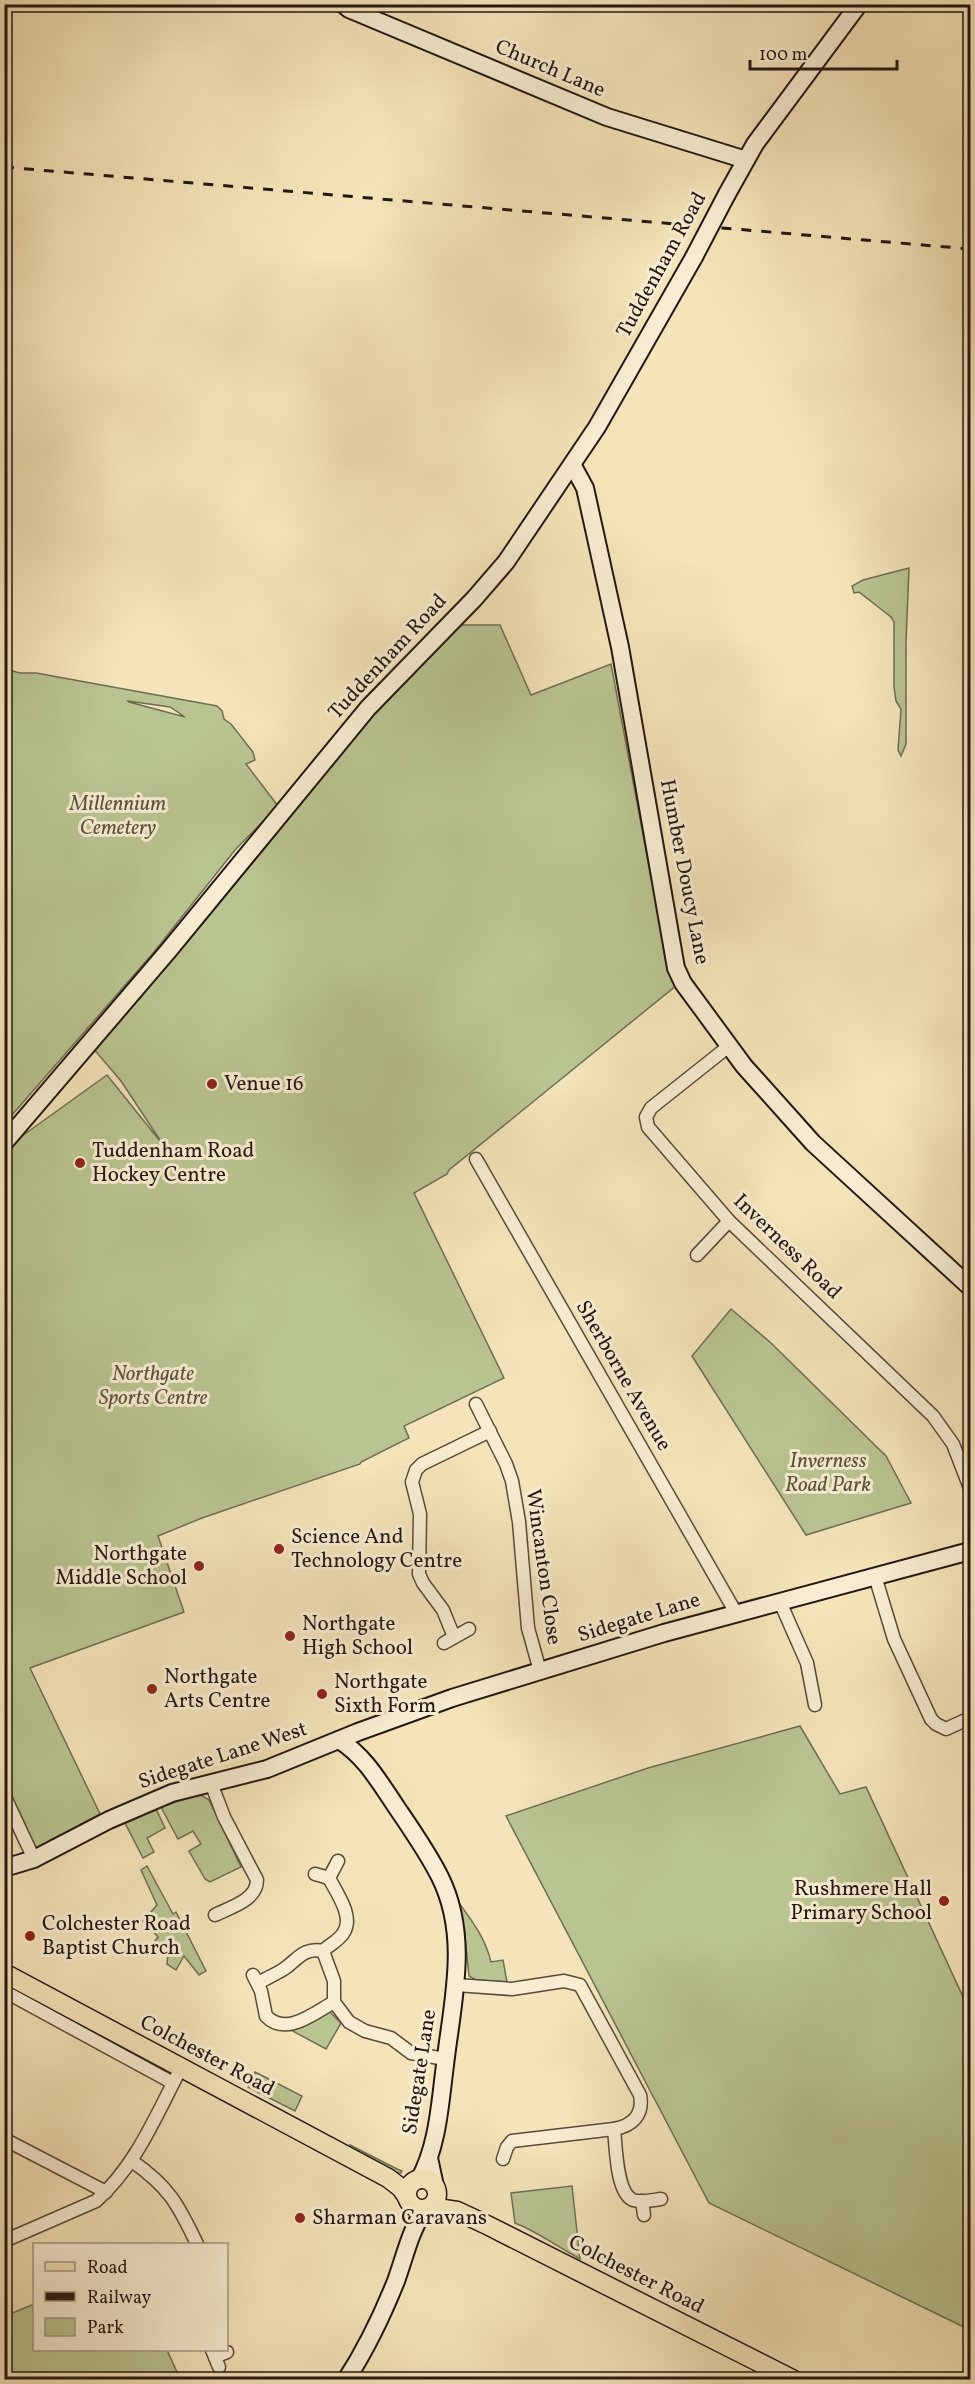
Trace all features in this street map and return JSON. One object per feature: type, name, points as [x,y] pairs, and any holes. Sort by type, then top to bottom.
[{"type":"main road","name":"Colchester Road","points":[[4,1973],[177,2075],[388,2178],[401,2188],[457,2211],[794,2379]]},
{"type":"street","name":"Church Lane","points":[[343,4],[349,9],[607,117],[746,160]]},
{"type":"street","name":"Tuddenham Road","points":[[4,1143],[164,957],[368,708],[474,599],[506,562],[573,466],[597,427],[694,257],[755,144],[859,4]]},
{"type":"street","name":"Humber Doucy Lane","points":[[573,466],[585,488],[620,647],[676,968],[683,984],[729,1046],[813,1143],[970,1287]]},
{"type":"street","name":"Inverness Road","points":[[729,1046],[651,1108],[646,1117],[646,1123],[680,1166],[729,1221],[933,1416],[953,1444],[970,1488]]},
{"type":"street","name":"Sherborne Avenue","points":[[476,1159],[736,1613]]},
{"type":"street","points":[[697,1255],[729,1221]]},
{"type":"street","name":"Wincanton Close","points":[[476,1404],[506,1464],[514,1492],[519,1522],[528,1628],[540,1671]]},
{"type":"street","points":[[469,1629],[449,1640],[442,1610],[421,1578],[418,1560],[420,1514],[412,1479],[422,1464],[490,1431]]},
{"type":"street","name":"Sidegate Lane","points":[[368,1765],[358,1732],[452,1698],[736,1613],[970,1551]]},
{"type":"street","points":[[875,1576],[894,1639],[931,1719],[946,1729],[970,1718]]},
{"type":"street","points":[[780,1602],[807,1663],[815,1705]]},
{"type":"street","name":"Sidegate Lane West","points":[[4,1868],[34,1859],[109,1820],[154,1800],[188,1788],[267,1769],[358,1732]]},
{"type":"street","name":"Sidegate Lane","points":[[339,1740],[349,1746],[368,1765],[441,1879],[456,1936],[456,1985],[440,2102],[422,2195],[413,2230],[380,2319],[346,2379]]},
{"type":"street","points":[[211,1783],[224,1817],[257,1880],[256,1890],[250,1897],[216,1916]]},
{"type":"street","points":[[4,1795],[34,1859]]},
{"type":"street","points":[[329,1878],[338,1861]]},
{"type":"street","points":[[315,1874],[329,1878],[344,1909],[347,1923],[343,1934],[323,1952]]},
{"type":"street","points":[[323,1952],[309,1950],[294,1959],[287,1967],[255,1979],[266,2016],[279,2025],[292,2024],[334,2002]]},
{"type":"street","points":[[323,1952],[334,1981],[334,2002],[346,2018],[357,2027],[385,2035],[411,2053],[445,2059]]},
{"type":"street","points":[[456,1985],[512,1989],[564,1981],[576,1982],[585,1990],[640,2095],[641,2107],[633,2122],[623,2127],[512,2141],[503,2159]]},
{"type":"street","name":"Colchester Road","points":[[4,1991],[177,2075]]},
{"type":"street","points":[[4,2241],[96,2202],[132,2161],[177,2075]]},
{"type":"street","points":[[614,2129],[621,2184],[627,2196],[635,2201],[661,2199]]},
{"type":"street","points":[[4,2139],[106,2192]]},
{"type":"street","points":[[132,2161],[168,2191],[184,2216],[197,2243]]},
{"type":"street","points":[[642,2201],[644,2215]]},
{"type":"green space","points":[[909,568],[906,744],[901,756],[898,750],[901,709],[896,701],[894,687],[894,622],[891,617],[859,592],[854,593],[852,586],[863,580]]},
{"type":"green space","name":"Northgate Sports Centre","points":[[454,625],[500,625],[531,695],[611,664],[668,968],[677,985],[449,1170],[447,1174],[414,1193],[504,1378],[404,1426],[409,1438],[360,1464],[202,1518],[158,1536],[184,1612],[30,1668],[100,1814],[34,1849],[4,1783],[4,1152],[11,1144],[107,1075],[164,1146],[121,1081],[92,1047],[375,709]]},
{"type":"green space","name":"Millennium Cemetery","points":[[5,669],[217,706],[222,711],[224,719],[231,724],[253,752],[255,760],[246,764],[278,806],[235,850],[154,952],[5,1123]],"holes":[[[128,701],[170,707],[185,717]]]},
{"type":"green space","name":"Inverness Road Park","points":[[731,1309],[771,1343],[886,1456],[911,1503],[806,1535],[692,1356]]},
{"type":"green space","points":[[800,1726],[840,1794],[866,1787],[970,2012],[970,2330],[709,2203],[506,1816],[648,1768]]},
{"type":"green space","points":[[194,1795],[201,1795],[209,1800],[241,1867],[210,1882],[205,1879],[189,1851],[201,1844],[193,1831],[178,1839],[161,1807]]},
{"type":"green space","points":[[156,1809],[165,1828],[147,1838],[154,1852],[143,1858],[125,1823]]},
{"type":"green space","points":[[147,1866],[173,1914],[176,1912],[206,1971],[199,1975],[184,1956],[176,1970],[167,1964],[168,1953],[151,1946],[158,1937],[143,1921],[157,1905],[141,1870]]},
{"type":"green space","points":[[457,1900],[482,1937],[491,1962],[503,1960],[507,1982],[476,1980],[469,1976],[464,1928]]},
{"type":"green space","points":[[40,2004],[54,2008],[163,2066],[164,2070]]},
{"type":"green space","points":[[329,2011],[341,2023],[326,2049],[289,2029]]},
{"type":"green space","points":[[255,2072],[302,2096],[295,2111],[248,2087]]},
{"type":"green space","points":[[350,2145],[402,2171],[401,2173],[394,2172],[350,2149]]},
{"type":"green space","points":[[572,2186],[580,2259],[515,2223],[511,2193]]},
{"type":"green space","points":[[33,2304],[33,2351],[167,2351],[180,2379],[5,2379],[5,2316]]},
{"type":"railway","points":[[4,167],[970,249]]},
{"type":"place","name":"Venue 16","points":[[212,1084]]},
{"type":"place","name":"Tuddenham Road Hockey Centre","points":[[80,1163]]},
{"type":"place","name":"Science And Technology Centre","points":[[279,1549]]},
{"type":"place","name":"Northgate Middle School","points":[[199,1566]]},
{"type":"place","name":"Northgate High School","points":[[290,1636]]},
{"type":"place","name":"Northgate Arts Centre","points":[[152,1689]]},
{"type":"place","name":"Northgate Sixth Form","points":[[322,1694]]},
{"type":"place","name":"Rushmere Hall Primary School","points":[[944,1901]]},
{"type":"place","name":"Colchester Road Baptist Church","points":[[30,1936]]},
{"type":"place","name":"Sharman Caravans","points":[[300,2218]]}]
